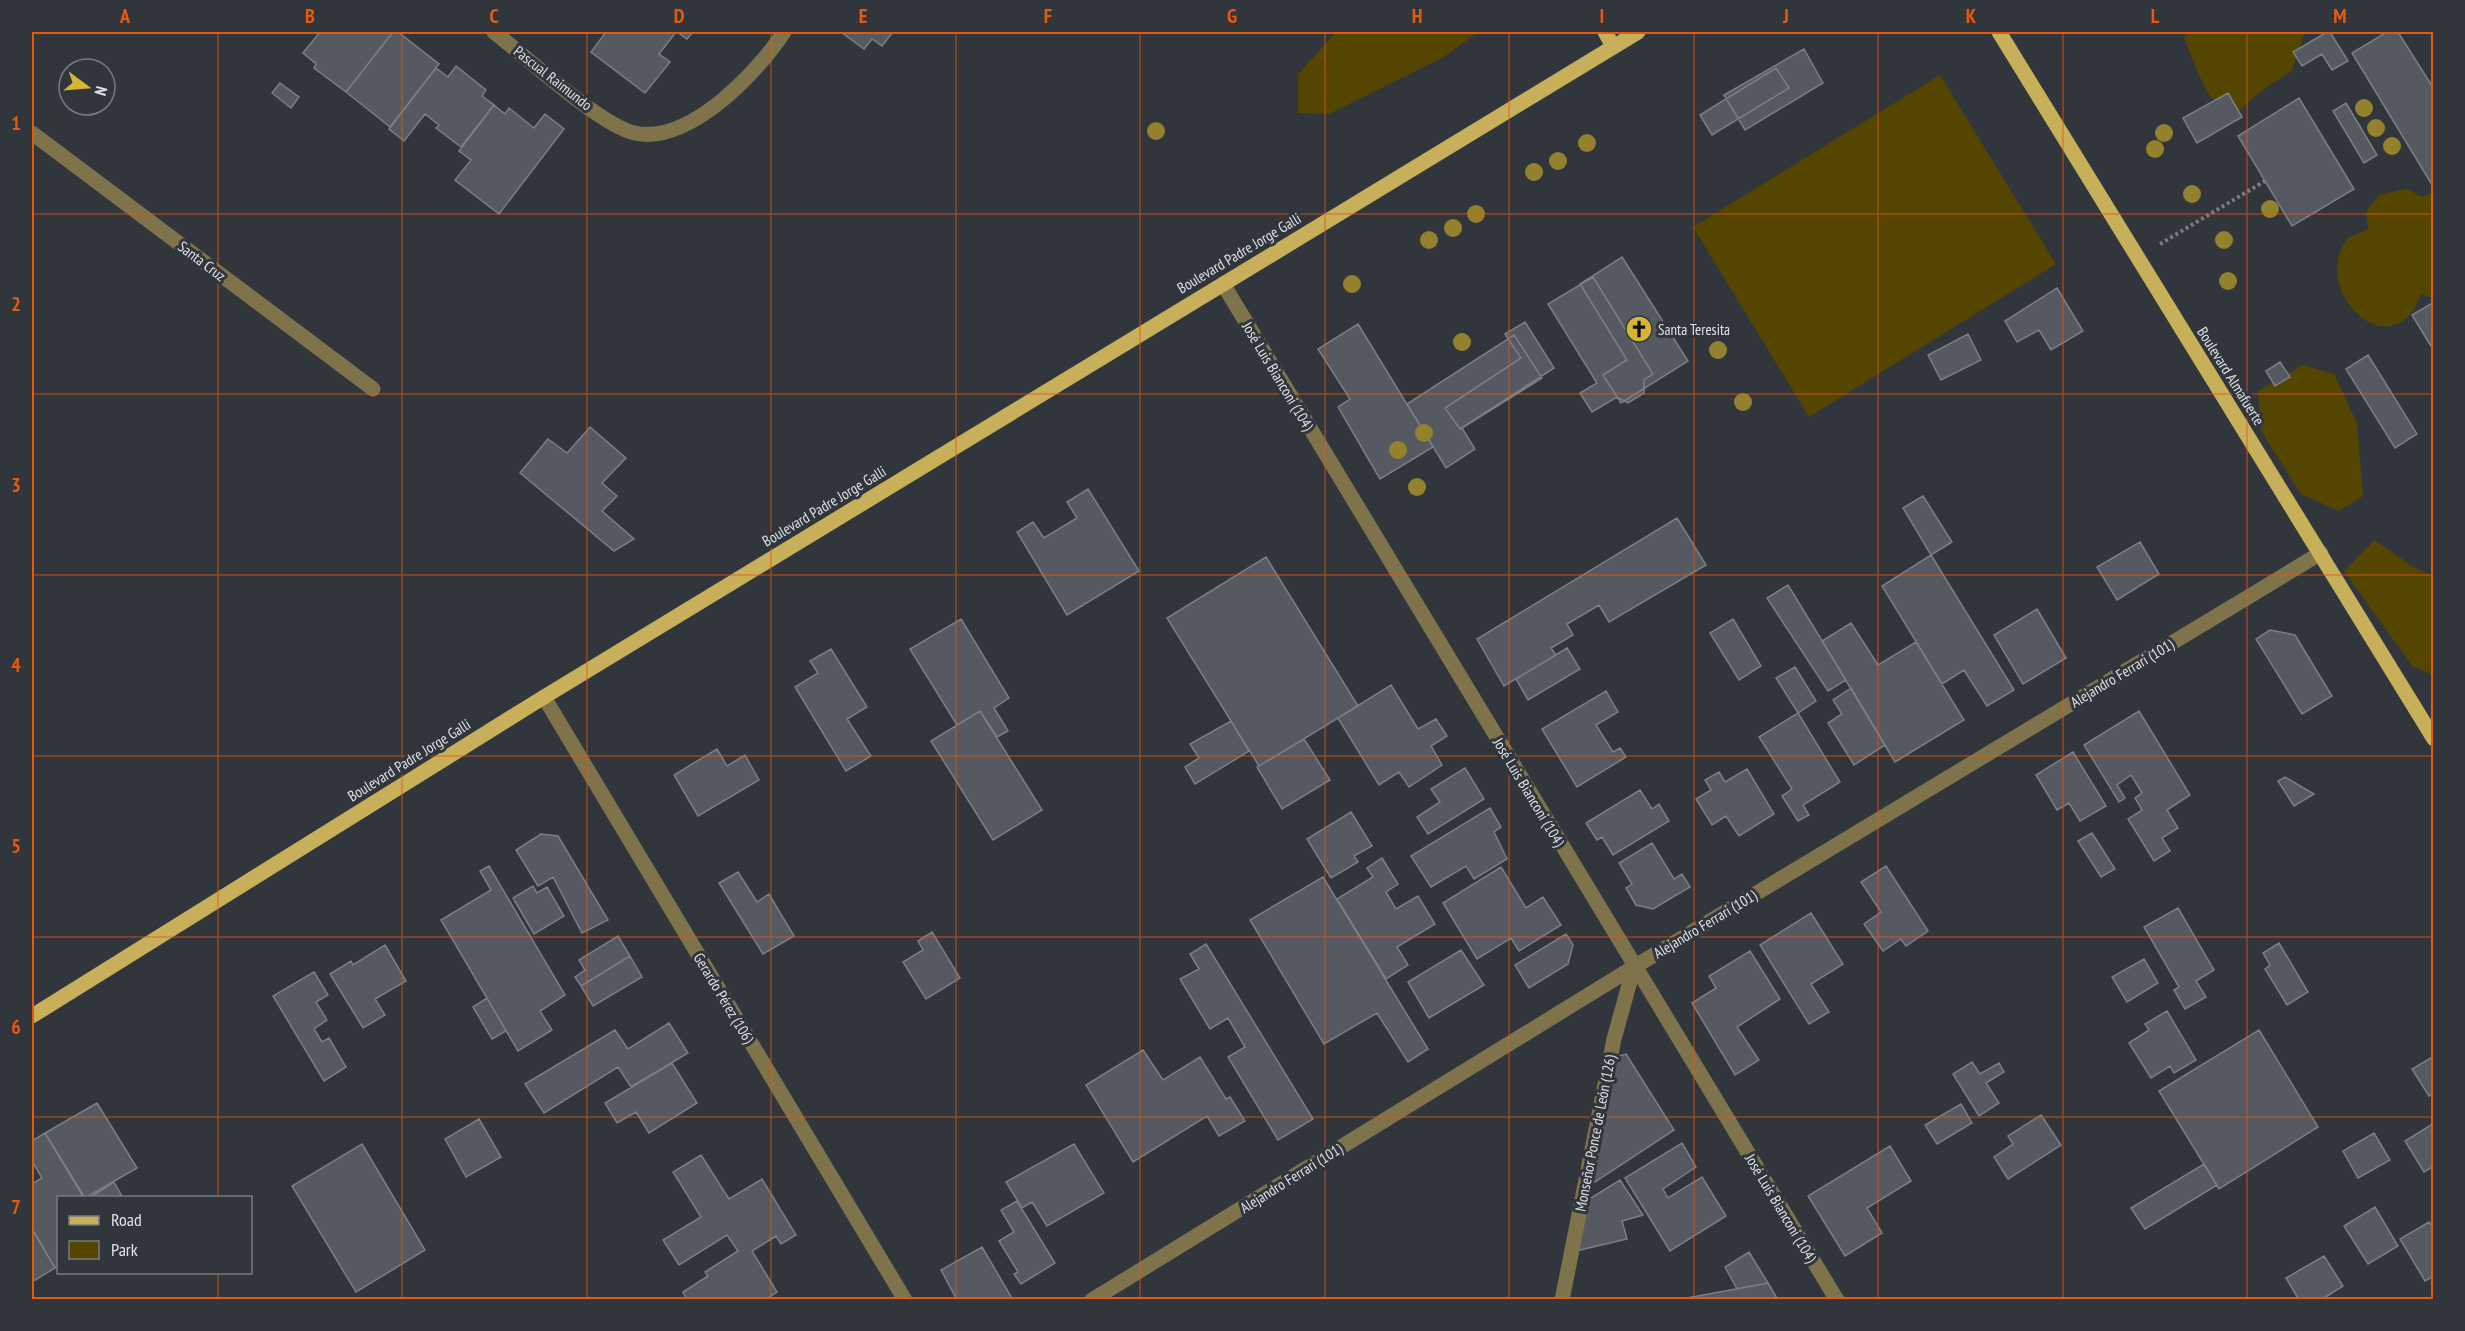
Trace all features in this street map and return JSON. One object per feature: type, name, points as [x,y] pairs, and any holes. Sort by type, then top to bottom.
[{"type":"main road","points":[[1605,32],[1613,46]]},
{"type":"main road","name":"Boulevard Padre Jorge Galli","points":[[32,1016],[544,697],[1638,32]]},
{"type":"main road","name":"Boulevard Almafuerte","points":[[1998,32],[2321,553],[2433,739]]},
{"type":"street","name":"Pascual Raimundo","points":[[494,32],[612,124],[637,134],[668,131],[702,115],[742,83],[784,32]]},
{"type":"street","name":"Santa Cruz","points":[[32,133],[373,389]]},
{"type":"street","name":"José Luis Bianconi (104)","points":[[1223,284],[1634,967],[1837,1299]]},
{"type":"street","name":"Alejandro Ferrari (101)","points":[[1092,1299],[1634,967],[2321,553]]},
{"type":"street","name":"Gerardo Pérez (106)","points":[[544,697],[905,1299]]},
{"type":"street","name":"Monseñor Ponce de León (126)","points":[[1562,1299],[1614,1039],[1634,967]]},
{"type":"path","points":[[2137,258],[2265,181]]},
{"type":"green space","points":[[1336,32],[1478,32],[1444,57],[1329,114],[1298,113],[1298,74]]},
{"type":"green space","points":[[2186,32],[2305,32],[2292,71],[2262,90],[2232,117],[2215,102],[2202,82],[2184,39]]},
{"type":"green space","points":[[1940,75],[2056,264],[1809,417],[1693,227]]},
{"type":"green space","points":[[2407,189],[2422,197],[2433,192],[2433,298],[2421,294],[2408,317],[2392,326],[2374,324],[2358,314],[2345,299],[2338,279],[2338,258],[2348,239],[2368,229],[2366,212],[2379,195]]},
{"type":"green space","points":[[2303,365],[2334,374],[2357,423],[2363,496],[2339,511],[2301,494],[2261,431],[2258,391]]},
{"type":"green space","points":[[2375,540],[2410,565],[2433,576],[2433,675],[2412,666],[2344,571]]},
{"type":"building","points":[[320,32],[393,32],[346,92],[314,68],[316,64],[303,53]]},
{"type":"building","points":[[393,32],[398,32],[439,64],[390,127],[346,92]]},
{"type":"building","points":[[606,32],[676,32],[659,54],[670,62],[645,93],[591,52]]},
{"type":"building","points":[[677,32],[693,32],[687,39]]},
{"type":"building","points":[[841,32],[893,32],[882,46],[872,39],[864,49]]},
{"type":"building","points":[[2330,32],[2348,61],[2332,70],[2322,54],[2302,66],[2293,52]]},
{"type":"building","points":[[2387,32],[2398,32],[2434,89],[2434,188],[2352,53]]},
{"type":"building","points":[[1804,49],[1823,83],[1745,130],[1724,95]]},
{"type":"building","points":[[456,66],[486,90],[482,96],[494,105],[461,147],[436,128],[439,125],[425,114],[404,141],[389,129],[436,68],[448,77]]},
{"type":"building","points":[[1776,68],[1789,88],[1712,135],[1700,115]]},
{"type":"building","points":[[280,83],[299,97],[291,108],[272,93]]},
{"type":"building","points":[[2228,93],[2242,117],[2197,143],[2183,118]]},
{"type":"building","points":[[2299,98],[2354,189],[2292,226],[2238,136]]},
{"type":"building","points":[[2346,103],[2377,155],[2364,163],[2333,111]]},
{"type":"building","points":[[494,105],[505,114],[509,108],[534,128],[545,114],[564,129],[499,214],[455,180],[471,160],[459,151]]},
{"type":"building","points":[[1622,257],[1688,361],[1621,403],[1603,375],[1627,360],[1580,284]]},
{"type":"building","points":[[1593,277],[1653,374],[1644,380],[1644,393],[1628,403],[1617,397],[1592,412],[1580,393],[1597,383],[1548,304]]},
{"type":"building","points":[[2057,288],[2083,331],[2051,350],[2039,330],[2017,342],[2005,321]]},
{"type":"building","points":[[2434,302],[2434,351],[2412,315]]},
{"type":"building","points":[[1525,322],[1554,368],[1460,429],[1445,408],[1521,358],[1505,334]]},
{"type":"building","points":[[1358,324],[1433,447],[1380,479],[1338,407],[1350,399],[1318,349]]},
{"type":"building","points":[[1968,334],[1981,360],[1941,380],[1928,355]]},
{"type":"building","points":[[1514,335],[1542,378],[1462,428],[1475,449],[1446,468],[1407,404]]},
{"type":"building","points":[[2368,355],[2417,434],[2395,448],[2346,369]]},
{"type":"building","points":[[2280,362],[2290,377],[2275,386],[2266,371]]},
{"type":"building","points":[[590,427],[626,458],[602,483],[617,496],[602,511],[634,539],[614,551],[520,473],[548,439],[567,453]]},
{"type":"building","points":[[1088,489],[1139,571],[1067,615],[1017,532],[1033,522],[1044,538],[1077,518],[1067,502]]},
{"type":"building","points":[[1923,496],[1952,542],[1931,555],[1903,508]]},
{"type":"building","points":[[1677,518],[1706,565],[1609,622],[1599,605],[1567,624],[1573,635],[1551,648],[1556,655],[1504,686],[1477,639]]},
{"type":"building","points":[[2140,542],[2159,574],[2117,600],[2097,567]]},
{"type":"building","points":[[1931,555],[2014,690],[1987,706],[1964,670],[1942,684],[1882,586]]},
{"type":"building","points":[[1266,557],[1358,706],[1259,766],[1167,618]]},
{"type":"building","points":[[1788,585],[1846,680],[1828,691],[1767,598]]},
{"type":"building","points":[[2037,609],[2066,658],[2023,684],[1994,635]]},
{"type":"building","points":[[961,619],[1009,698],[994,708],[1008,731],[997,737],[980,711],[957,725],[910,649]]},
{"type":"building","points":[[1733,619],[1761,666],[1739,680],[1710,633]]},
{"type":"building","points":[[1851,623],[1878,665],[1916,642],[1964,720],[1895,762],[1822,641]]},
{"type":"building","points":[[2270,630],[2295,635],[2332,696],[2302,714],[2256,639]]},
{"type":"building","points":[[1567,648],[1580,669],[1528,700],[1516,679]]},
{"type":"building","points":[[831,649],[867,707],[847,719],[871,756],[846,771],[795,687],[818,673],[810,661]]},
{"type":"building","points":[[1795,667],[1816,701],[1798,713],[1776,678]]},
{"type":"building","points":[[1391,685],[1418,729],[1436,719],[1447,736],[1431,746],[1442,765],[1409,787],[1399,772],[1379,785],[1338,718]]},
{"type":"building","points":[[1851,688],[1885,745],[1854,765],[1828,723],[1842,714],[1833,700]]},
{"type":"building","points":[[1606,691],[1618,712],[1596,725],[1613,752],[1620,748],[1626,757],[1577,787],[1542,729]]},
{"type":"building","points":[[980,711],[1042,810],[993,840],[931,741]]},
{"type":"building","points":[[2139,711],[2190,795],[2167,810],[2178,828],[2162,838],[2170,851],[2154,861],[2128,819],[2142,810],[2135,798],[2142,793],[2131,775],[2117,785],[2125,798],[2119,802],[2084,745]]},
{"type":"building","points":[[1798,713],[1840,782],[1803,805],[1809,815],[1798,821],[1782,796],[1792,789],[1759,737]]},
{"type":"building","points":[[1231,721],[1249,751],[1195,784],[1185,767],[1199,758],[1190,744]]},
{"type":"building","points":[[1304,739],[1330,780],[1282,809],[1257,767]]},
{"type":"building","points":[[717,749],[727,766],[745,755],[759,780],[698,816],[674,775]]},
{"type":"building","points":[[2073,752],[2106,806],[2080,821],[2069,803],[2057,810],[2036,775]]},
{"type":"building","points":[[1465,768],[1484,799],[1428,834],[1417,817],[1440,802],[1431,789]]},
{"type":"building","points":[[1747,769],[1774,814],[1739,836],[1726,816],[1712,825],[1696,799],[1711,790],[1705,780],[1719,772],[1725,782]]},
{"type":"building","points":[[2285,777],[2314,794],[2294,806],[2278,781]]},
{"type":"building","points":[[1640,790],[1652,809],[1659,804],[1669,821],[1613,855],[1602,837],[1597,840],[1586,823]]},
{"type":"building","points":[[1490,808],[1501,827],[1494,832],[1507,859],[1474,879],[1466,866],[1431,887],[1411,856]]},
{"type":"building","points":[[1351,812],[1372,846],[1354,856],[1358,862],[1331,878],[1307,839]]},
{"type":"building","points":[[2092,833],[2115,869],[2101,877],[2078,841]]},
{"type":"building","points":[[541,834],[558,836],[608,920],[582,933],[553,877],[538,886],[516,850]]},
{"type":"building","points":[[1652,843],[1674,879],[1682,874],[1690,887],[1653,909],[1636,905],[1626,888],[1632,884],[1619,863]]},
{"type":"building","points":[[1382,858],[1398,884],[1386,892],[1396,909],[1418,896],[1435,924],[1397,947],[1408,965],[1386,979],[1337,899],[1373,877],[1367,868]]},
{"type":"building","points":[[489,866],[565,995],[540,1011],[552,1030],[518,1051],[441,920],[491,890],[480,871]]},
{"type":"building","points":[[1886,866],[1928,931],[1906,946],[1901,939],[1883,951],[1864,924],[1881,912],[1861,882]]},
{"type":"building","points":[[1501,867],[1526,908],[1543,897],[1561,925],[1519,951],[1511,938],[1477,959],[1443,903]]},
{"type":"building","points":[[738,872],[757,902],[769,894],[794,936],[763,954],[719,883]]},
{"type":"building","points":[[1323,877],[1428,1049],[1408,1062],[1377,1013],[1324,1044],[1250,920]]},
{"type":"building","points":[[533,886],[537,893],[547,887],[564,916],[534,934],[513,898]]},
{"type":"building","points":[[2178,908],[2214,970],[2196,981],[2206,997],[2185,1009],[2174,990],[2179,987],[2144,927]]},
{"type":"building","points":[[1811,913],[1843,964],[1811,984],[1829,1012],[1809,1024],[1760,945]]},
{"type":"building","points":[[932,932],[960,978],[926,999],[903,962],[923,950],[918,941]]},
{"type":"building","points":[[1566,934],[1573,945],[1568,964],[1529,988],[1515,965]]},
{"type":"building","points":[[618,936],[630,956],[581,986],[575,977],[585,970],[579,960]]},
{"type":"building","points":[[2279,943],[2308,992],[2287,1005],[2265,969],[2270,965],[2263,953]]},
{"type":"building","points":[[1206,944],[1313,1119],[1278,1140],[1228,1057],[1245,1047],[1228,1018],[1210,1029],[1180,979],[1199,969],[1190,954]]},
{"type":"building","points":[[385,945],[406,981],[375,999],[385,1015],[363,1028],[330,974],[351,961],[353,965]]},
{"type":"building","points":[[1461,950],[1484,985],[1429,1018],[1408,982]]},
{"type":"building","points":[[1750,951],[1780,999],[1737,1027],[1759,1060],[1735,1075],[1692,1003],[1716,988],[1709,976]]},
{"type":"building","points":[[630,956],[642,977],[593,1006],[581,986]]},
{"type":"building","points":[[2144,959],[2158,983],[2127,1002],[2112,977]]},
{"type":"building","points":[[314,972],[328,995],[316,1002],[327,1020],[314,1029],[322,1042],[329,1038],[346,1067],[324,1081],[273,996]]},
{"type":"building","points":[[487,998],[506,1031],[492,1039],[473,1007]]},
{"type":"building","points":[[2167,1011],[2196,1060],[2174,1073],[2170,1066],[2151,1078],[2129,1043],[2149,1030],[2145,1024]]},
{"type":"building","points":[[669,1023],[688,1053],[631,1087],[618,1067],[544,1113],[525,1084],[615,1030],[628,1049]]},
{"type":"building","points":[[2259,1030],[2318,1127],[2219,1189],[2159,1091]]},
{"type":"building","points":[[1143,1050],[1163,1080],[1200,1057],[1226,1099],[1230,1097],[1245,1121],[1219,1136],[1207,1116],[1133,1162],[1086,1085]]},
{"type":"building","points":[[1626,1054],[1674,1130],[1589,1186],[1615,1057]]},
{"type":"building","points":[[2434,1056],[2434,1093],[2429,1096],[2412,1069]]},
{"type":"building","points":[[1972,1062],[1980,1074],[1999,1063],[2004,1072],[1986,1083],[1999,1103],[1979,1116],[1953,1074]]},
{"type":"building","points":[[672,1063],[697,1103],[649,1133],[636,1112],[617,1123],[605,1103]]},
{"type":"building","points":[[97,1103],[137,1168],[88,1196],[84,1196],[45,1133]]},
{"type":"building","points":[[1961,1104],[1972,1123],[1937,1144],[1925,1125]]},
{"type":"building","points":[[2041,1115],[2061,1145],[2008,1179],[1994,1157],[2013,1144],[2008,1136]]},
{"type":"building","points":[[479,1119],[501,1157],[466,1177],[445,1139]]},
{"type":"building","points":[[2434,1123],[2434,1166],[2424,1172],[2405,1141]]},
{"type":"building","points":[[45,1133],[83,1196],[57,1196],[57,1267],[55,1268],[32,1228],[32,1184],[42,1178],[32,1161],[32,1141]]},
{"type":"building","points":[[2374,1133],[2390,1160],[2358,1178],[2343,1151]]},
{"type":"building","points":[[1682,1143],[1696,1167],[1663,1189],[1668,1198],[1702,1177],[1726,1216],[1670,1251],[1625,1178]]},
{"type":"building","points":[[362,1144],[425,1250],[356,1292],[292,1186]]},
{"type":"building","points":[[1074,1144],[1104,1193],[1047,1226],[1032,1202],[1022,1208],[1006,1182]]},
{"type":"building","points":[[1890,1146],[1911,1181],[1867,1208],[1882,1233],[1845,1256],[1808,1196]]},
{"type":"building","points":[[701,1155],[729,1199],[762,1179],[796,1235],[781,1244],[776,1236],[752,1251],[777,1292],[765,1300],[687,1300],[683,1292],[708,1276],[705,1272],[738,1251],[727,1235],[679,1265],[663,1240],[701,1217],[673,1172]]},
{"type":"building","points":[[2204,1164],[2217,1185],[2145,1229],[2131,1208]]},
{"type":"building","points":[[1620,1180],[1643,1215],[1622,1221],[1627,1239],[1576,1251],[1586,1201]]},
{"type":"building","points":[[114,1182],[122,1196],[92,1196]]},
{"type":"building","points":[[1017,1201],[1055,1263],[1021,1284],[1014,1274],[1018,1272],[999,1241],[1014,1232],[1001,1210]]},
{"type":"building","points":[[2375,1207],[2398,1246],[2368,1264],[2344,1226]]},
{"type":"building","points":[[2429,1222],[2434,1229],[2434,1276],[2425,1281],[2400,1239]]},
{"type":"building","points":[[32,1229],[55,1268],[32,1282]]},
{"type":"building","points":[[982,1247],[1013,1300],[957,1300],[941,1270]]},
{"type":"building","points":[[1749,1252],[1768,1283],[1737,1289],[1725,1267]]},
{"type":"building","points":[[2324,1256],[2343,1286],[2321,1300],[2299,1300],[2286,1278]]},
{"type":"building","points":[[1768,1283],[1778,1300],[1676,1300]]},
{"type":"place","name":"Santa Teresita","points":[[1639,329]]}]
